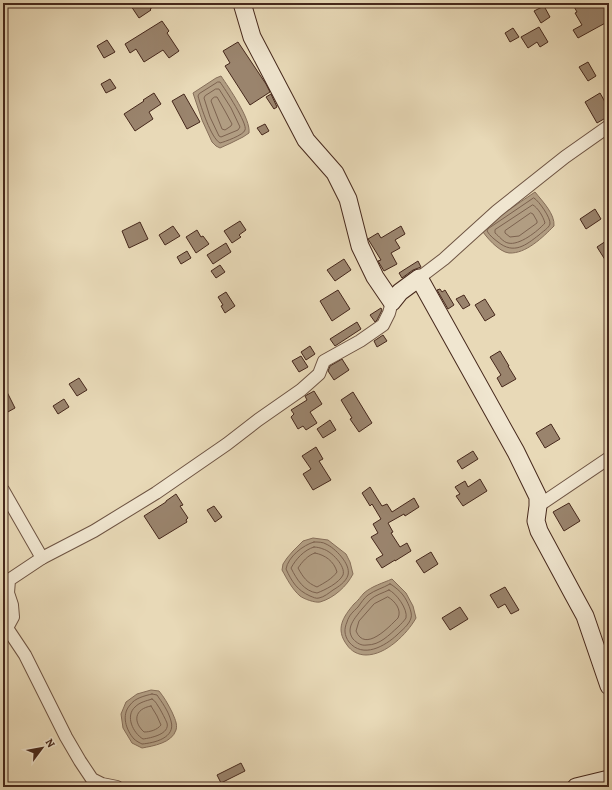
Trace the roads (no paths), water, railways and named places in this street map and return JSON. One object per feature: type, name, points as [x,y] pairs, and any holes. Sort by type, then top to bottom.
[{"type":"street","points":[[242,3],[252,37],[306,140],[335,173],[348,199],[360,246],[375,277],[392,302]]},
{"type":"street","points":[[117,787],[92,780],[66,737],[25,655],[5,629],[13,617],[12,605],[8,593],[9,580],[42,558],[94,531],[156,494],[301,390],[319,374],[324,361],[360,341],[383,325],[389,313],[392,302],[400,292],[444,259],[497,211],[559,162],[609,126]]},
{"type":"street","points":[[419,278],[516,452],[538,498],[536,521],[539,531],[584,616],[609,686]]},
{"type":"street","points":[[538,506],[609,458]]},
{"type":"street","points":[[3,490],[42,558]]},
{"type":"street","points":[[576,787],[609,779]]},
{"type":"water","points":[[221,76],[247,120],[249,133],[220,148],[212,142],[202,120],[193,93]]},
{"type":"water","points":[[535,192],[551,213],[554,226],[534,244],[522,251],[509,253],[501,250],[489,240],[481,229]]},
{"type":"water","points":[[313,538],[328,540],[346,554],[353,574],[340,591],[330,598],[320,602],[315,602],[300,596],[292,587],[282,570],[283,564],[293,551],[303,541]]},
{"type":"water","points":[[392,579],[406,593],[413,606],[416,618],[407,631],[388,648],[374,654],[366,655],[355,652],[347,645],[341,634],[344,618],[364,593]]},
{"type":"water","points":[[151,690],[159,691],[163,696],[176,721],[176,730],[171,738],[166,741],[157,745],[142,748],[132,743],[123,728],[121,714],[126,702],[137,694]]}]
